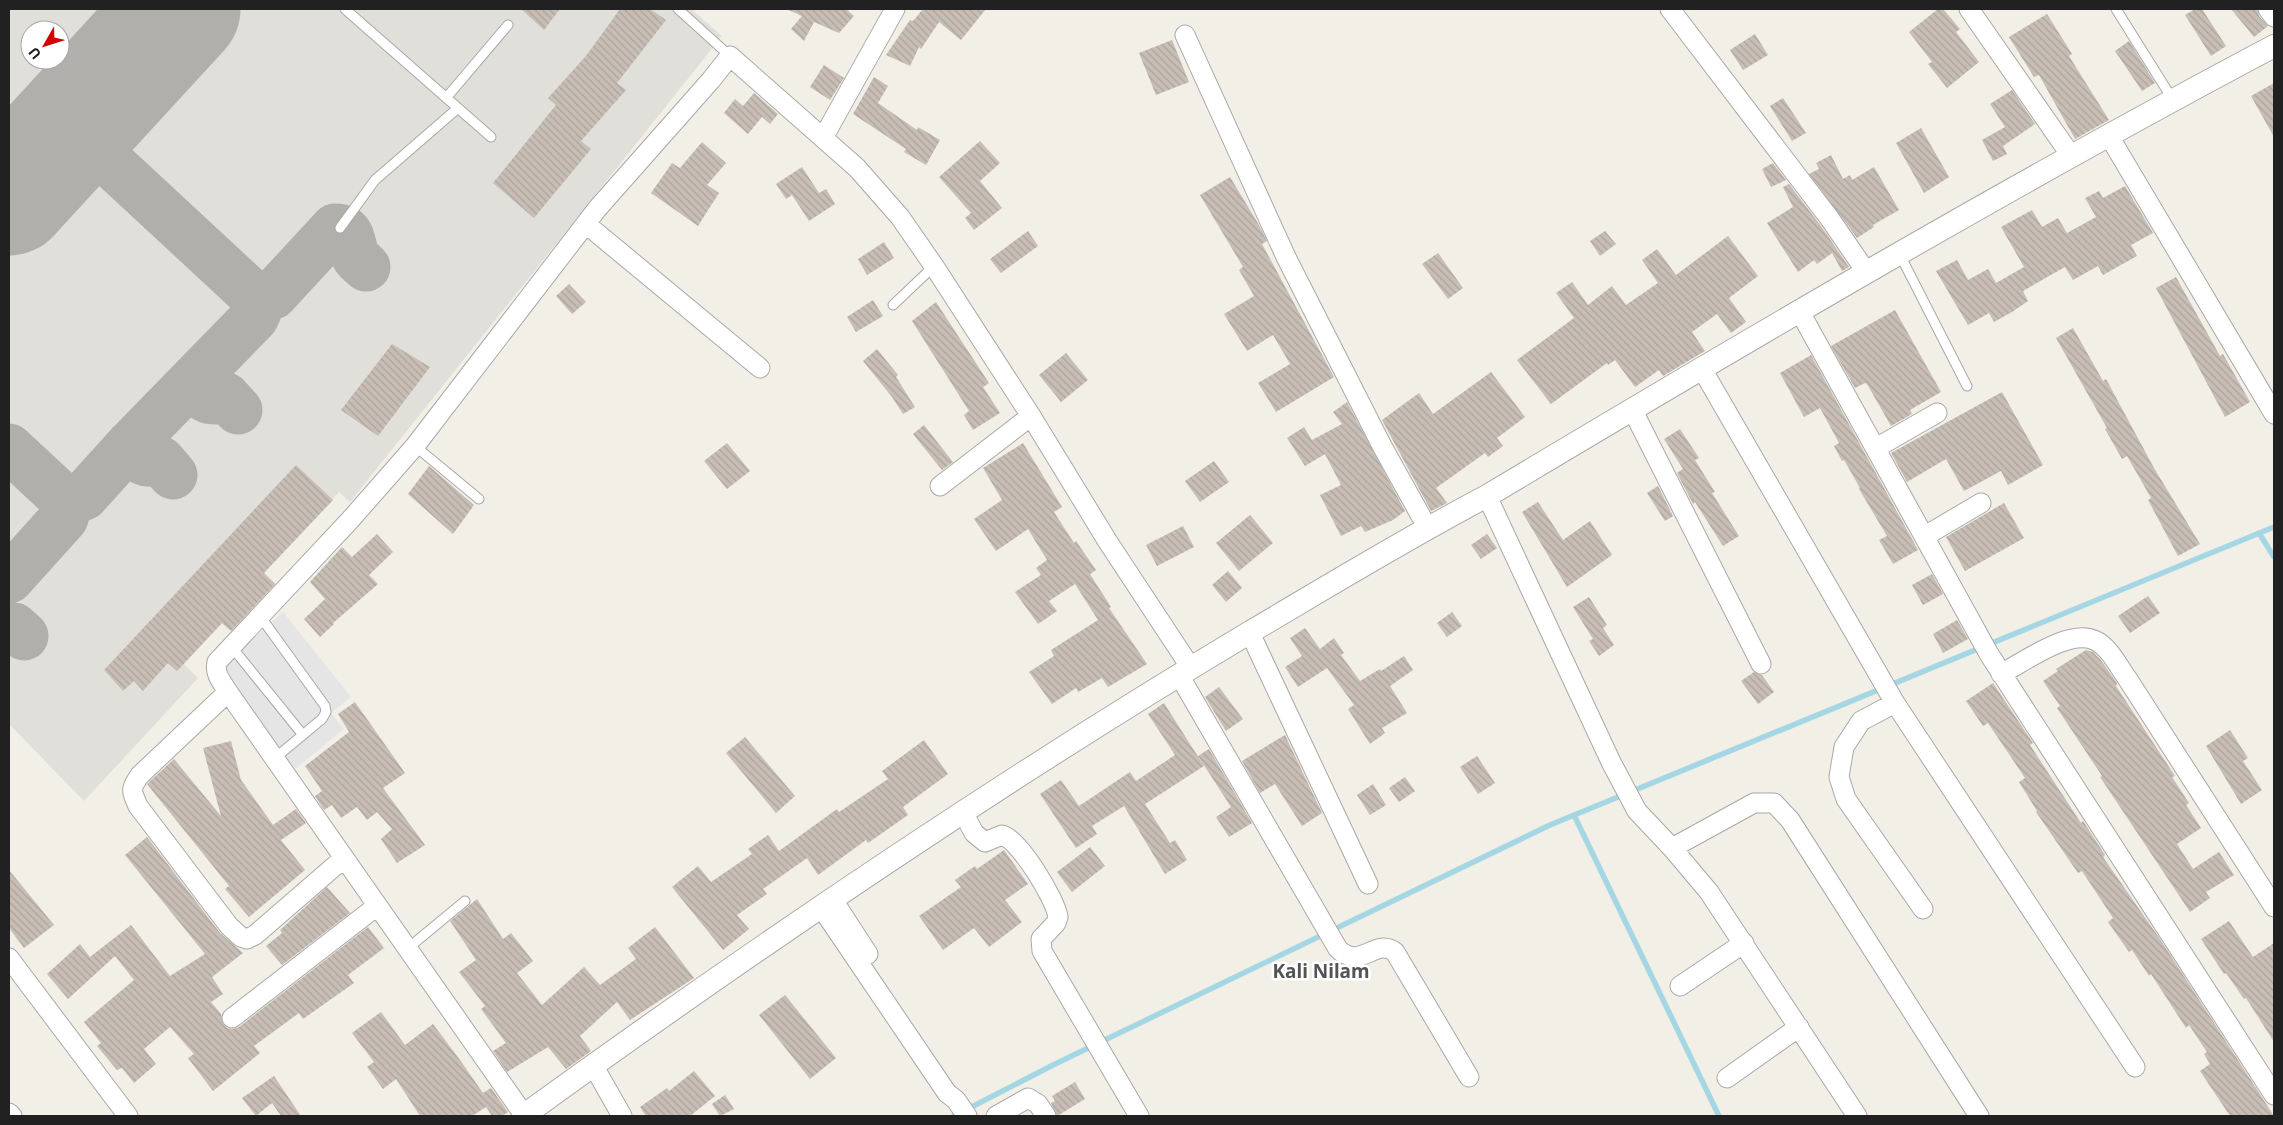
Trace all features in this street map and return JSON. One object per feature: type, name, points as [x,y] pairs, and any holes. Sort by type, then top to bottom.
[{"type":"street","points":[[823,138],[895,9]]},
{"type":"street","points":[[1670,9],[1830,219],[1867,273]]},
{"type":"street","points":[[1969,9],[2072,157]]},
{"type":"street","points":[[2268,9],[2274,18]]},
{"type":"street","points":[[1185,36],[1286,257],[1378,437],[1427,527]]},
{"type":"street","points":[[1469,1077],[1394,952],[1382,947],[1358,957],[1346,956],[1338,949],[1185,671],[1031,416],[934,266],[880,193],[857,168],[730,56],[586,224],[414,446],[351,519],[217,662],[216,667],[220,679],[228,692],[524,1116],[593,1065],[962,812],[1185,671],[1427,527],[1487,496],[1632,409],[1867,273],[2173,100],[2274,46]]},
{"type":"street","points":[[2109,136],[2274,414]]},
{"type":"street","points":[[586,224],[760,368]]},
{"type":"street","points":[[1800,312],[2001,674],[2274,1095]]},
{"type":"street","points":[[1702,369],[1894,703],[2135,1067]]},
{"type":"street","points":[[1632,409],[1761,664]]},
{"type":"street","points":[[1876,448],[1937,413]]},
{"type":"street","points":[[940,486],[1031,416]]},
{"type":"street","points":[[1487,496],[1611,762],[1637,811],[1672,848],[1709,892],[1799,1027],[1854,1115]]},
{"type":"street","points":[[1925,536],[1981,503]]},
{"type":"street","points":[[1250,633],[1368,884]]},
{"type":"street","points":[[2001,674],[2062,641],[2083,638],[2094,640],[2100,644],[2127,678],[2274,907]]},
{"type":"street","points":[[228,692],[140,775],[132,786],[132,792],[138,806],[229,926],[240,937],[247,939],[255,935],[344,858]]},
{"type":"street","points":[[1894,703],[1861,721],[1844,747],[1839,777],[1846,799],[1923,909]]},
{"type":"street","points":[[1672,848],[1754,803],[1774,803],[1790,820],[1979,1116]]},
{"type":"street","points":[[962,812],[974,833],[985,842],[1002,836],[1013,841],[1046,889],[1058,918],[1056,923],[1041,939],[1042,950],[1139,1116]]},
{"type":"street","points":[[827,904],[905,1022],[947,1093],[962,1108]]},
{"type":"street","points":[[232,1018],[377,906]]},
{"type":"street","points":[[1680,986],[1744,943]]},
{"type":"street","points":[[9,958],[128,1116]]},
{"type":"street","points":[[1727,1078],[1799,1027]]},
{"type":"street","points":[[593,1065],[622,1116]]},
{"type":"street","points":[[996,1116],[1028,1098],[1038,1104],[1046,1116]]},
{"type":"street","points":[[9,1113],[12,1116]]},
{"type":"lane","points":[[345,9],[491,137]]},
{"type":"lane","points":[[678,9],[730,56]]},
{"type":"lane","points":[[2116,9],[2173,100]]},
{"type":"lane","points":[[446,98],[508,25]]},
{"type":"lane","points":[[340,228],[375,180],[458,108]]},
{"type":"lane","points":[[1900,255],[1967,386]]},
{"type":"lane","points":[[893,305],[934,266]]},
{"type":"lane","points":[[414,446],[479,499]]},
{"type":"lane","points":[[260,616],[325,706],[326,712],[322,719],[275,758]]},
{"type":"lane","points":[[231,646],[303,735]]},
{"type":"lane","points":[[407,949],[465,901]]},
{"type":"shaded area","points":[[9,9],[691,9],[722,36],[350,502],[339,492],[264,573],[280,588],[235,635],[222,623],[184,664],[198,678],[84,801],[9,724]]},
{"type":"shaded area","points":[[283,612],[351,697],[331,713],[344,729],[295,769],[219,670]]},
{"type":"building","points":[[521,9],[560,9],[544,30]]},
{"type":"building","points":[[620,9],[650,9],[666,20],[617,83],[626,90],[581,141],[591,149],[534,218],[493,183],[556,105],[548,98],[586,56]]},
{"type":"building","points":[[786,9],[846,9],[854,16],[839,33],[814,22],[804,41],[791,29],[802,16]]},
{"type":"building","points":[[923,9],[986,9],[961,40],[939,22],[921,49],[919,47],[910,66],[886,55],[910,20],[913,21]]},
{"type":"building","points":[[1938,9],[1943,9],[1960,29],[1956,32],[1979,62],[1947,88],[1928,64],[1932,62],[1909,32]]},
{"type":"building","points":[[2195,9],[2202,9],[2226,46],[2211,56],[2185,15]]},
{"type":"building","points":[[2231,9],[2257,9],[2259,16],[2268,26],[2254,37]]},
{"type":"building","points":[[2047,14],[2072,54],[2069,56],[2109,120],[2075,139],[2039,75],[2034,77],[2009,37]]},
{"type":"building","points":[[1755,34],[1768,55],[1743,70],[1730,50]]},
{"type":"building","points":[[1172,40],[1189,82],[1156,95],[1139,53]]},
{"type":"building","points":[[2129,41],[2155,83],[2142,91],[2115,51]]},
{"type":"building","points":[[824,65],[844,78],[830,100],[810,87]]},
{"type":"building","points":[[874,77],[888,86],[878,103],[917,130],[918,127],[940,140],[926,165],[904,152],[906,149],[853,114]]},
{"type":"building","points":[[2274,83],[2274,137],[2251,96]]},
{"type":"building","points":[[2012,90],[2035,124],[2003,146],[2007,154],[1993,161],[1982,140],[2005,127],[1990,104]]},
{"type":"building","points":[[754,93],[778,114],[770,124],[762,117],[748,134],[724,113],[735,99],[743,106]]},
{"type":"building","points":[[1783,98],[1806,133],[1792,141],[1770,106]]},
{"type":"building","points":[[1921,128],[1949,177],[1924,193],[1896,143]]},
{"type":"building","points":[[980,141],[1000,163],[980,181],[1002,208],[974,230],[965,218],[971,213],[939,177]]},
{"type":"building","points":[[702,142],[726,163],[707,185],[719,193],[698,226],[651,193],[672,163],[680,168]]},
{"type":"building","points":[[1831,155],[1843,179],[1850,175],[1852,180],[1874,167],[1899,210],[1873,225],[1874,227],[1857,238],[1809,174],[1819,169],[1816,163]]},
{"type":"building","points":[[1773,163],[1786,180],[1771,187],[1762,169]]},
{"type":"building","points":[[802,167],[819,193],[826,189],[835,204],[809,221],[792,195],[786,199],[776,184]]},
{"type":"building","points":[[1230,177],[1259,225],[1267,241],[1262,244],[1334,377],[1276,412],[1258,383],[1290,364],[1273,335],[1247,351],[1224,314],[1254,296],[1239,270],[1243,267],[1200,195]]},
{"type":"building","points":[[1789,184],[1849,267],[1842,271],[1832,253],[1817,264],[1814,260],[1798,272],[1767,223],[1793,207],[1783,187]]},
{"type":"building","points":[[2125,186],[2153,233],[2131,245],[2137,256],[2103,275],[2098,266],[2073,280],[2065,267],[2023,291],[2028,301],[2012,312],[1994,322],[1989,313],[1968,325],[1936,271],[1957,260],[1968,280],[1988,269],[1996,283],[2024,267],[2001,227],[2032,210],[2042,227],[2058,218],[2067,233],[2096,217],[2085,198],[2099,191],[2103,198]]},
{"type":"building","points":[[1028,231],[1038,246],[1001,273],[990,259]]},
{"type":"building","points":[[1605,231],[1616,244],[1600,256],[1590,241]]},
{"type":"building","points":[[1728,236],[1758,276],[1729,298],[1746,322],[1731,333],[1717,314],[1692,332],[1705,351],[1663,376],[1659,370],[1635,387],[1615,360],[1608,365],[1607,363],[1551,404],[1517,360],[1574,318],[1556,293],[1572,282],[1588,305],[1612,286],[1626,305],[1658,283],[1642,260],[1657,249],[1676,275]]},
{"type":"building","points":[[884,242],[894,258],[867,275],[858,259]]},
{"type":"building","points":[[1438,253],[1463,288],[1448,299],[1422,264]]},
{"type":"building","points":[[2176,277],[2220,356],[2223,354],[2250,402],[2225,417],[2156,288]]},
{"type":"building","points":[[569,284],[586,302],[572,314],[556,296]]},
{"type":"building","points":[[873,300],[883,316],[856,332],[847,317]]},
{"type":"building","points":[[936,302],[989,383],[983,387],[1000,413],[973,430],[964,415],[969,411],[912,321]]},
{"type":"building","points":[[1895,310],[1941,392],[1910,410],[1912,414],[1891,426],[1867,384],[1865,383],[1855,388],[1831,346]]},
{"type":"building","points":[[2073,328],[2103,381],[2106,379],[2154,468],[2200,544],[2178,556],[2148,500],[2151,498],[2127,456],[2122,459],[2105,429],[2107,428],[2056,338]]},
{"type":"building","points":[[392,344],[430,367],[378,436],[341,410]]},
{"type":"building","points":[[877,349],[898,375],[896,377],[915,407],[903,414],[863,361]]},
{"type":"building","points":[[1066,353],[1088,380],[1061,402],[1039,375]]},
{"type":"building","points":[[1811,355],[1918,550],[1893,564],[1879,540],[1887,536],[1844,460],[1842,461],[1834,446],[1839,443],[1820,408],[1804,417],[1780,373]]},
{"type":"building","points":[[1491,372],[1525,417],[1497,438],[1503,446],[1488,457],[1485,453],[1436,488],[1447,503],[1431,511],[1382,420],[1419,393],[1433,414]]},
{"type":"building","points":[[2002,392],[2043,465],[2008,485],[2001,471],[1964,491],[1946,459],[1907,482],[1891,453]]},
{"type":"building","points":[[1347,402],[1405,511],[1393,520],[1365,532],[1361,526],[1341,536],[1320,495],[1341,485],[1325,454],[1305,466],[1287,438],[1304,427],[1312,440],[1342,424],[1333,412]]},
{"type":"building","points":[[924,425],[953,462],[942,470],[913,434]]},
{"type":"building","points":[[1680,429],[1699,458],[1695,460],[1715,492],[1712,493],[1739,536],[1723,546],[1695,502],[1693,504],[1677,473],[1683,469],[1664,439]]},
{"type":"building","points":[[727,443],[750,471],[727,489],[704,461]]},
{"type":"building","points":[[1023,443],[1062,507],[1054,512],[1074,543],[1076,541],[1096,570],[1090,574],[1111,607],[1109,608],[1147,664],[1108,687],[1102,678],[1078,692],[1076,688],[1052,704],[1029,672],[1054,656],[1051,650],[1098,620],[1075,584],[1049,601],[1057,611],[1038,624],[1015,592],[1041,575],[1036,568],[1047,560],[1028,529],[996,551],[974,519],[1002,500],[983,468]]},
{"type":"building","points":[[1214,461],[1229,482],[1200,502],[1185,481]]},
{"type":"building","points":[[296,465],[333,500],[264,573],[275,584],[231,631],[222,623],[177,671],[168,663],[143,691],[134,681],[123,691],[104,670]]},
{"type":"building","points":[[429,466],[474,505],[453,534],[408,494]]},
{"type":"building","points":[[1658,486],[1673,516],[1665,521],[1647,493]]},
{"type":"building","points":[[1538,502],[1563,540],[1590,521],[1612,555],[1567,587],[1522,512]]},
{"type":"building","points":[[2004,503],[2024,538],[1965,571],[1946,537]]},
{"type":"building","points":[[1250,515],[1273,543],[1239,571],[1216,543]]},
{"type":"building","points":[[1183,526],[1194,547],[1157,566],[1146,545]]},
{"type":"building","points":[[377,534],[393,552],[369,575],[378,584],[333,623],[320,637],[304,619],[325,599],[310,582],[342,547],[352,557]]},
{"type":"building","points":[[1487,534],[1497,548],[1481,559],[1471,545]]},
{"type":"building","points":[[1228,571],[1242,588],[1226,602],[1212,585]]},
{"type":"building","points":[[1932,574],[1943,594],[1923,605],[1912,585]]},
{"type":"building","points":[[2148,596],[2160,613],[2130,633],[2118,616]]},
{"type":"building","points":[[1589,597],[1607,625],[1603,628],[1614,645],[1599,656],[1589,641],[1593,639],[1573,607]]},
{"type":"building","points":[[1452,612],[1462,626],[1447,637],[1437,623]]},
{"type":"building","points":[[1957,620],[1968,639],[1943,653],[1933,634]]},
{"type":"building","points":[[1305,628],[1320,649],[1334,638],[1344,653],[1341,655],[1360,681],[1380,669],[1381,671],[1404,656],[1413,670],[1390,686],[1407,713],[1382,728],[1385,733],[1370,744],[1348,709],[1354,705],[1327,668],[1298,687],[1285,667],[1302,656],[1290,638]]},
{"type":"building","points":[[2086,650],[2093,652],[2100,659],[2117,683],[2116,686],[2175,776],[2172,777],[2189,803],[2186,805],[2201,828],[2177,844],[2193,869],[2219,852],[2234,875],[2206,892],[2210,898],[2190,912],[2100,777],[2102,776],[2057,708],[2060,706],[2043,681],[2058,671],[2056,669]]},
{"type":"building","points":[[1754,672],[1762,675],[1774,692],[1758,704],[1741,681]]},
{"type":"building","points":[[1993,683],[2033,743],[2030,745],[2081,823],[2083,821],[2105,855],[2103,857],[2160,939],[2274,1116],[2230,1116],[2200,1071],[2210,1064],[2204,1054],[2207,1052],[2189,1025],[2186,1028],[2151,974],[2149,976],[2132,950],[2129,952],[2108,922],[2113,918],[2082,871],[2078,873],[2036,812],[2019,782],[2025,778],[1988,723],[1983,726],[1966,701]]},
{"type":"building","points":[[1219,687],[1243,719],[1226,731],[1205,697]]},
{"type":"building","points":[[355,702],[405,773],[383,788],[425,845],[397,863],[381,839],[392,829],[377,812],[367,820],[357,807],[341,818],[332,805],[324,810],[315,796],[322,791],[305,766],[349,732],[338,714]]},
{"type":"building","points":[[1164,703],[1204,766],[1145,804],[1170,843],[1175,840],[1187,860],[1165,874],[1124,806],[1092,826],[1097,834],[1076,848],[1040,794],[1061,780],[1079,806],[1130,772],[1136,781],[1175,755],[1148,714]]},
{"type":"building","points":[[2230,730],[2248,758],[2243,761],[2262,790],[2241,804],[2206,746]]},
{"type":"building","points":[[1285,735],[1322,813],[1302,826],[1275,784],[1260,793],[1242,761]]},
{"type":"building","points":[[745,737],[795,796],[776,813],[726,753]]},
{"type":"building","points":[[924,740],[948,774],[903,807],[908,815],[868,843],[866,840],[818,875],[807,858],[763,889],[767,894],[737,915],[749,929],[723,950],[672,887],[698,866],[711,882],[752,854],[748,849],[768,835],[779,851],[837,809],[839,812],[888,779],[882,771]]},
{"type":"building","points":[[231,741],[241,780],[273,825],[296,809],[306,823],[281,840],[305,870],[249,917],[225,889],[229,886],[147,784],[174,759],[221,816],[203,748]]},
{"type":"building","points":[[1209,749],[1252,823],[1229,837],[1216,817],[1231,807],[1198,756]]},
{"type":"building","points":[[1477,756],[1495,783],[1478,794],[1460,767]]},
{"type":"building","points":[[1405,777],[1415,791],[1399,802],[1389,788]]},
{"type":"building","points":[[1373,784],[1386,805],[1370,815],[1357,795]]},
{"type":"building","points":[[147,837],[220,933],[243,953],[212,977],[223,994],[211,1002],[221,1014],[223,1024],[227,1028],[239,1027],[368,927],[384,948],[348,975],[354,983],[303,1019],[299,1013],[254,1046],[260,1053],[213,1091],[188,1058],[194,1054],[170,1027],[144,1049],[156,1064],[134,1083],[122,1068],[117,1070],[97,1046],[101,1043],[84,1022],[134,980],[115,956],[68,999],[47,974],[80,944],[90,957],[131,925],[170,976],[205,954],[125,855]]},
{"type":"building","points":[[1090,847],[1105,866],[1072,892],[1057,872]]},
{"type":"building","points":[[1004,850],[1028,884],[1005,900],[1022,922],[989,947],[974,928],[943,950],[919,916],[961,887],[955,880],[975,866],[977,869]]},
{"type":"building","points":[[9,870],[54,925],[24,948],[9,928]]},
{"type":"building","points":[[327,887],[350,913],[282,965],[266,946],[282,933],[280,930]]},
{"type":"building","points":[[477,899],[503,939],[511,933],[533,961],[517,973],[542,1005],[584,967],[600,985],[636,959],[628,948],[655,927],[694,978],[630,1020],[617,1002],[580,1036],[591,1051],[566,1069],[548,1047],[507,1072],[493,1051],[506,1043],[481,1009],[485,1006],[459,972],[476,960],[450,921]]},
{"type":"building","points":[[2229,921],[2253,957],[2274,943],[2274,1042],[2246,998],[2244,999],[2226,973],[2224,974],[2201,939]]},
{"type":"building","points":[[785,995],[836,1058],[810,1079],[759,1015]]},
{"type":"building","points":[[381,1012],[405,1045],[433,1024],[483,1093],[491,1088],[508,1112],[502,1116],[492,1116],[486,1107],[472,1116],[420,1116],[396,1079],[383,1089],[367,1067],[374,1062],[352,1033]]},
{"type":"building","points":[[694,1071],[715,1096],[690,1116],[646,1116],[640,1107],[667,1088],[669,1091]]},
{"type":"building","points":[[274,1076],[301,1116],[281,1116],[272,1103],[256,1116],[242,1098]]},
{"type":"building","points":[[1075,1082],[1085,1099],[1057,1116],[1051,1103],[1055,1101],[1052,1096]]},
{"type":"building","points":[[725,1095],[734,1109],[720,1116],[712,1104]]},
{"type":"waterway","points":[[954,1116],[1053,1065],[1550,825],[2274,527]]},
{"type":"waterway","points":[[2259,533],[2274,557]]},
{"type":"waterway","points":[[1574,815],[1719,1116]]},
{"type":"taxiway","points":[[59,140],[75,139],[90,144],[255,297],[257,312],[254,318],[131,444],[84,496],[72,501],[65,500]]},
{"type":"taxiway","points":[[255,297],[262,299],[273,295],[335,228],[348,233],[356,257],[366,267]]},
{"type":"taxiway","points":[[195,380],[199,391],[206,398],[215,400],[226,397],[238,410]]},
{"type":"taxiway","points":[[131,444],[135,454],[142,460],[146,462],[161,461],[173,475]]},
{"type":"taxiway","points":[[9,448],[65,500],[67,508],[64,518],[9,579]]},
{"type":"taxiway","points":[[9,628],[14,627],[24,636]]},
{"type":"runway","points":[[9,195],[180,9]]},
{"type":"district","name":"Kali Nilam","points":[[1321,971]]}]
